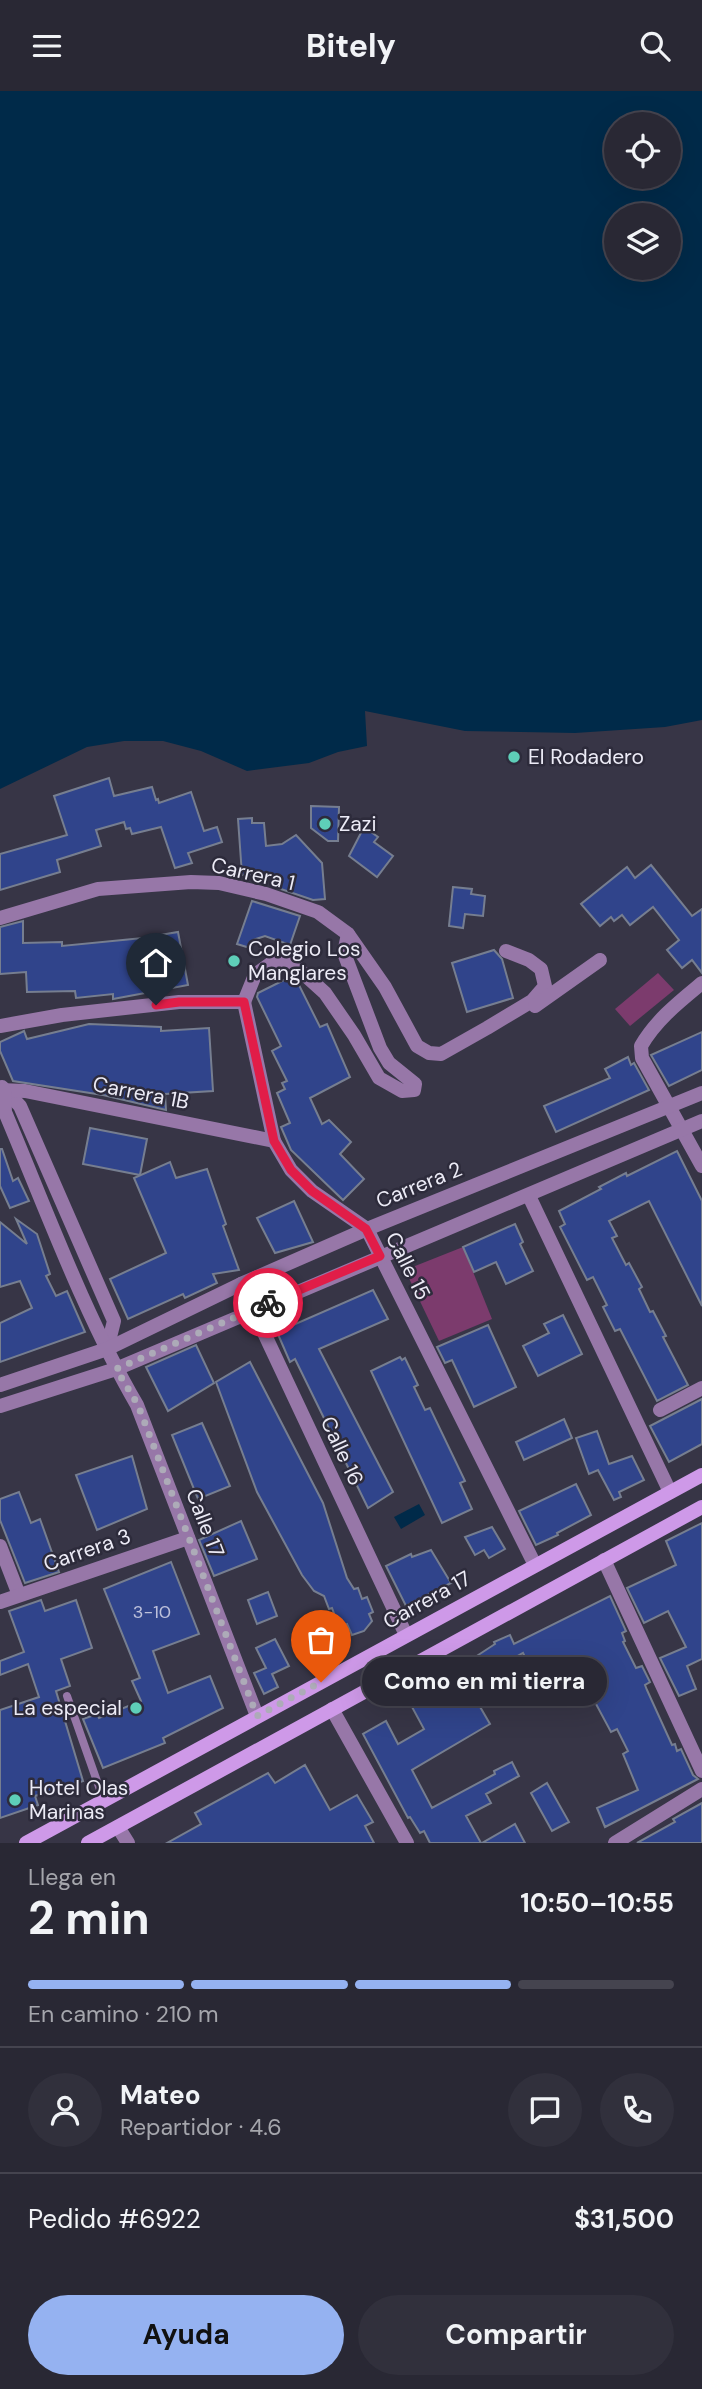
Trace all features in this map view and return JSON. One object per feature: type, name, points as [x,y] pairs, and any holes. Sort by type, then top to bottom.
[{"type":"main road","name":"Carrera 17","points":[[26,1843],[702,1475]]},
{"type":"main road","points":[[88,1843],[702,1507]]},
{"type":"street","name":"Carrera 1","points":[[0,918],[98,889],[191,881],[219,883],[266,894],[318,912],[348,934],[385,987],[417,1046],[429,1053],[441,1054],[486,1028]]},
{"type":"street","points":[[0,1026],[62,1015],[179,1002],[244,1002],[255,975],[273,962],[294,965],[325,993],[379,1078],[402,1091],[414,1090],[415,1084],[411,1079],[389,1063],[380,1048],[344,953],[348,934]]},
{"type":"street","points":[[486,1028],[532,1001],[545,986],[541,969],[529,960],[506,951]]},
{"type":"street","points":[[486,1028],[536,1005],[600,960]]},
{"type":"street","points":[[702,983],[649,1032],[641,1046],[642,1058],[702,1166]]},
{"type":"street","name":"Calle 15","points":[[244,1002],[274,1141],[291,1170],[312,1191],[366,1229],[535,1565]]},
{"type":"street","points":[[1,1088],[20,1106],[114,1321],[107,1349]]},
{"type":"street","name":"Carrera 1B","points":[[1,1088],[274,1141]]},
{"type":"street","name":"Calle 17","points":[[1,1088],[5,1112],[107,1349],[138,1405],[257,1716]]},
{"type":"street","name":"Carrera 2","points":[[0,1385],[107,1349],[241,1284],[366,1229],[702,1093]]},
{"type":"street","points":[[0,1406],[116,1369],[702,1121]]},
{"type":"street","points":[[529,1196],[670,1492]]},
{"type":"street","points":[[60,1240],[75,1232]]},
{"type":"street","name":"Calle 16","points":[[241,1284],[406,1635]]},
{"type":"street","points":[[660,1410],[702,1388]]},
{"type":"street","name":"Carrera 3","points":[[0,1602],[188,1538]]},
{"type":"street","points":[[0,1546],[19,1595]]},
{"type":"street","points":[[604,1560],[702,1771]]},
{"type":"street","points":[[332,1709],[408,1843]]},
{"type":"street","points":[[615,1843],[702,1789]]},
{"type":"street","points":[[118,1827],[128,1843]]},
{"type":"lane","points":[[67,1696],[104,1801]]},
{"type":"shaded area","points":[[658,973],[674,990],[630,1026],[615,1009]]},
{"type":"shaded area","points":[[463,1247],[492,1319],[439,1341],[405,1270]]},
{"type":"water","points":[[0,91],[702,91],[702,720],[665,727],[575,733],[465,731],[365,711],[367,746],[338,752],[309,763],[247,771],[201,751],[163,741],[124,741],[87,747],[0,789]]},
{"type":"water","points":[[419,1504],[425,1515],[401,1529],[394,1517]]},
{"type":"building","points":[[109,778],[114,796],[152,787],[159,803],[191,792],[204,831],[217,827],[222,842],[188,853],[192,863],[175,868],[161,827],[132,834],[130,828],[126,829],[124,822],[96,830],[101,846],[57,860],[60,872],[0,890],[0,854],[67,835],[54,796]]},
{"type":"building","name":"Zazi","points":[[311,806],[339,807],[338,841],[328,841],[311,828]]},
{"type":"building","points":[[252,818],[252,823],[264,823],[266,846],[282,844],[296,835],[322,863],[325,899],[313,900],[272,886],[271,873],[242,875],[238,819]]},
{"type":"building","points":[[364,827],[378,837],[374,842],[393,856],[377,877],[349,856]]},
{"type":"building","points":[[651,865],[692,916],[702,909],[702,973],[692,960],[682,968],[667,950],[679,940],[653,907],[630,925],[622,915],[614,921],[611,917],[600,926],[581,904],[627,867],[635,878]]},
{"type":"building","points":[[453,887],[472,889],[471,894],[485,896],[483,916],[465,914],[463,928],[449,926]]},
{"type":"building","points":[[252,901],[300,916],[290,945],[265,936],[253,940],[250,948],[237,944]]},
{"type":"building","points":[[23,921],[23,943],[62,942],[62,946],[178,932],[188,985],[113,999],[113,994],[76,998],[75,991],[27,992],[26,972],[0,974],[0,927]]},
{"type":"building","points":[[494,950],[502,959],[513,998],[467,1012],[452,963]]},
{"type":"building","points":[[292,976],[320,1027],[327,1024],[350,1077],[310,1098],[322,1124],[329,1120],[351,1142],[340,1154],[364,1179],[343,1200],[291,1150],[281,1127],[290,1123],[277,1093],[285,1089],[282,1083],[287,1081],[272,1051],[281,1046],[257,997],[258,993]]},
{"type":"building","points":[[89,1024],[161,1027],[161,1031],[209,1028],[213,1091],[165,1094],[166,1110],[103,1095],[13,1081],[0,1051],[0,1042],[24,1031],[27,1039]]},
{"type":"building","points":[[702,1032],[702,1070],[669,1086],[651,1055]]},
{"type":"building","points":[[628,1057],[649,1090],[556,1132],[544,1106],[610,1078],[605,1069]]},
{"type":"building","points":[[90,1128],[147,1139],[140,1175],[83,1164]]},
{"type":"building","points":[[0,1149],[13,1181],[18,1178],[29,1201],[10,1208],[0,1186]]},
{"type":"building","points":[[677,1151],[702,1201],[702,1306],[649,1201],[609,1221],[617,1236],[612,1238],[626,1265],[629,1263],[642,1287],[639,1289],[666,1336],[663,1337],[688,1385],[657,1401],[620,1329],[615,1331],[603,1307],[607,1305],[593,1277],[587,1280],[560,1227],[565,1224],[559,1211],[626,1173],[627,1176]]},
{"type":"building","points":[[170,1162],[176,1178],[207,1169],[239,1270],[213,1274],[217,1283],[185,1298],[183,1294],[128,1319],[110,1279],[166,1253],[134,1178]]},
{"type":"building","points":[[294,1201],[313,1242],[275,1253],[257,1218]]},
{"type":"building","points":[[16,1219],[37,1234],[50,1274],[46,1276],[56,1296],[67,1291],[85,1332],[0,1362],[0,1323],[32,1308],[20,1281],[0,1287],[0,1222],[27,1244]]},
{"type":"building","points":[[515,1224],[523,1242],[520,1244],[533,1271],[506,1284],[496,1262],[474,1272],[463,1247]]},
{"type":"building","points":[[373,1290],[388,1319],[319,1349],[393,1492],[368,1508],[295,1359],[290,1362],[277,1332]]},
{"type":"building","points":[[563,1315],[582,1354],[538,1376],[523,1346],[549,1333],[544,1324]]},
{"type":"building","points":[[488,1325],[516,1387],[474,1407],[452,1360],[445,1363],[437,1347]]},
{"type":"building","points":[[196,1345],[214,1383],[168,1411],[146,1367]]},
{"type":"building","points":[[400,1357],[402,1360],[405,1358],[418,1385],[414,1387],[425,1410],[430,1408],[465,1481],[460,1483],[472,1509],[442,1523],[371,1371]]},
{"type":"building","points":[[250,1362],[323,1503],[347,1578],[354,1589],[358,1588],[362,1599],[367,1597],[373,1612],[369,1614],[372,1621],[364,1631],[352,1635],[347,1624],[339,1627],[324,1596],[314,1591],[302,1575],[257,1492],[216,1382]]},
{"type":"building","points":[[702,1399],[702,1444],[669,1462],[650,1426]]},
{"type":"building","points":[[564,1419],[572,1438],[524,1460],[516,1442]]},
{"type":"building","points":[[202,1423],[230,1486],[198,1499],[172,1435]]},
{"type":"building","points":[[597,1431],[609,1464],[632,1456],[644,1480],[619,1492],[621,1497],[614,1500],[598,1470],[589,1474],[576,1438]]},
{"type":"building","points":[[132,1456],[147,1509],[97,1530],[76,1475]]},
{"type":"building","points":[[576,1484],[591,1515],[536,1545],[519,1511]]},
{"type":"building","points":[[19,1492],[31,1523],[40,1519],[59,1572],[25,1583],[0,1520],[0,1499]]},
{"type":"building","points":[[241,1521],[257,1559],[214,1576],[199,1540]]},
{"type":"building","points":[[702,1523],[702,1659],[687,1666],[696,1689],[679,1696],[660,1658],[686,1647],[668,1611],[644,1623],[627,1588],[676,1565],[666,1541]]},
{"type":"building","points":[[492,1527],[505,1549],[489,1558],[484,1550],[475,1555],[465,1537]]},
{"type":"building","points":[[431,1550],[451,1583],[406,1606],[386,1566],[411,1554],[412,1557]]},
{"type":"building","points":[[171,1562],[199,1634],[153,1651],[168,1693],[210,1676],[223,1708],[163,1738],[165,1743],[103,1768],[83,1719],[97,1714],[99,1718],[141,1701],[132,1681],[140,1678],[104,1589]]},
{"type":"building","points":[[268,1592],[277,1616],[257,1624],[248,1600]]},
{"type":"building","points":[[610,1596],[626,1631],[622,1633],[623,1642],[636,1668],[642,1666],[650,1682],[645,1685],[672,1745],[675,1744],[677,1751],[681,1749],[693,1775],[698,1779],[605,1827],[597,1808],[638,1790],[623,1754],[628,1751],[617,1729],[611,1732],[588,1689],[549,1706],[523,1653],[489,1672],[500,1692],[479,1705],[490,1724],[412,1770],[432,1808],[512,1762],[519,1776],[486,1794],[491,1803],[466,1816],[481,1843],[430,1843],[424,1831],[420,1833],[410,1817],[408,1818],[363,1734],[386,1721],[398,1744],[424,1729],[412,1707],[469,1675],[463,1665],[495,1644],[494,1642],[510,1635],[514,1644]]},
{"type":"building","points":[[41,1600],[45,1611],[76,1600],[92,1648],[61,1659],[70,1686],[56,1691],[83,1781],[35,1796],[38,1805],[0,1818],[0,1710],[39,1697],[28,1664],[0,1675],[0,1661],[24,1652],[9,1611]]},
{"type":"building","points":[[275,1639],[289,1666],[272,1674],[278,1687],[264,1694],[254,1673],[266,1668],[256,1648]]},
{"type":"building","points":[[305,1765],[330,1810],[357,1795],[373,1822],[365,1826],[374,1843],[167,1843],[201,1824],[195,1813],[268,1773],[275,1783]]},
{"type":"building","points":[[547,1783],[569,1822],[552,1831],[531,1793]]},
{"type":"building","points":[[702,1803],[702,1843],[637,1843],[675,1822],[673,1819]]},
{"type":"building","points":[[515,1824],[525,1843],[482,1843]]},
{"type":"way so far","points":[[268,1303],[116,1369],[138,1405],[257,1716],[321,1682]]},
{"type":"place","name":"El Rodadero","points":[[514,757]]},
{"type":"place","name":"Zazi","points":[[325,824]]},
{"type":"place","name":"Colegio Los Manglares","points":[[234,961]]},
{"type":"place","name":"Como en mi tierra","points":[[321,1682]]},
{"type":"place","name":"La especial","points":[[136,1708]]},
{"type":"place","name":"Hotel Olas Marinas","points":[[15,1800]]},
{"type":"route","points":[[156,1005],[179,1002],[244,1002],[274,1141],[291,1170],[312,1191],[366,1229],[380,1256],[268,1303]]}]
